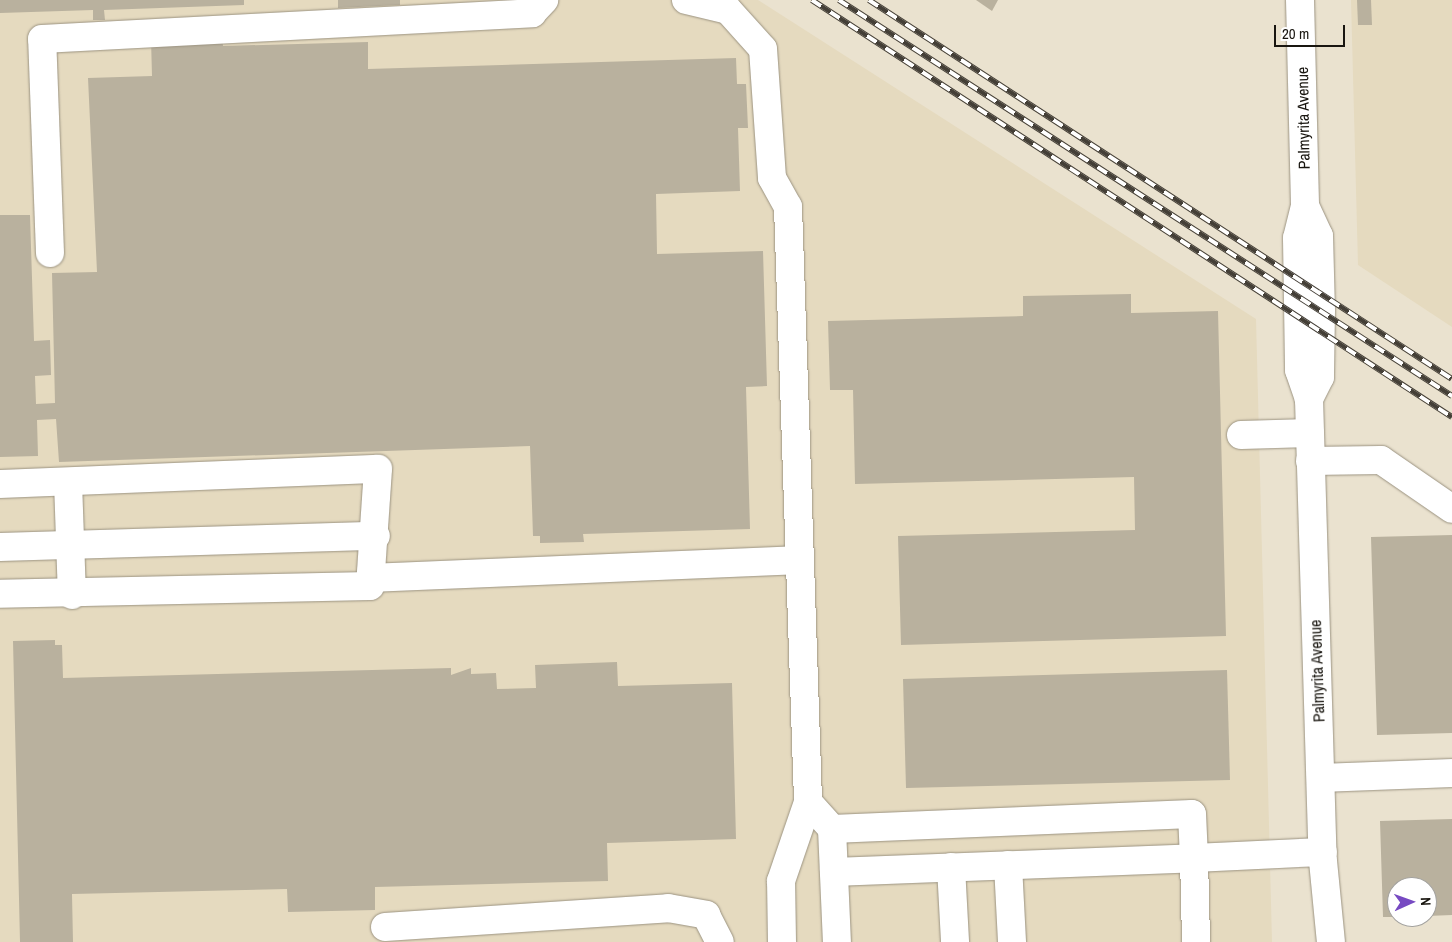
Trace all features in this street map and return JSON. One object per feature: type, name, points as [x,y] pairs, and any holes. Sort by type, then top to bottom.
[{"type":"street","points":[[50,253],[42,39],[532,13],[544,0]]},
{"type":"street","points":[[686,0],[728,10],[763,49],[772,178],[788,207],[808,802],[781,880],[782,942]]},
{"type":"street","name":"Palmyrita Avenue","points":[[1300,0],[1305,206],[1297,238],[1299,370],[1308,399],[1310,433],[1323,852],[1331,942]]},
{"type":"street","points":[[1241,435],[1310,433]]},
{"type":"street","points":[[1310,461],[1381,460],[1452,509]]},
{"type":"street","points":[[0,484],[378,469],[376,536],[370,586],[72,595],[0,594]]},
{"type":"street","points":[[68,482],[72,595]]},
{"type":"street","points":[[0,548],[376,536]]},
{"type":"street","points":[[371,578],[800,560]]},
{"type":"street","points":[[1321,778],[1452,773]]},
{"type":"street","points":[[808,802],[832,829],[837,942]]},
{"type":"street","points":[[832,829],[1192,814],[1196,942]]},
{"type":"street","points":[[834,872],[1323,852]]},
{"type":"street","points":[[1008,865],[1012,942]]},
{"type":"street","points":[[951,867],[955,942]]},
{"type":"street","points":[[385,927],[668,908],[706,915],[720,942]]},
{"type":"shaded area","points":[[0,0],[758,0],[1256,319],[1272,942],[0,942]]},
{"type":"shaded area","points":[[1351,0],[1452,0],[1452,327],[1358,265]]},
{"type":"building","points":[[0,0],[244,0],[244,5],[104,10],[105,20],[93,20],[93,10],[0,13]]},
{"type":"building","points":[[338,0],[400,0],[400,5],[338,8]]},
{"type":"building","points":[[976,0],[998,0],[992,11]]},
{"type":"building","points":[[1357,0],[1371,0],[1372,25],[1358,25]]},
{"type":"building","points":[[222,36],[223,46],[368,42],[368,69],[736,58],[737,84],[746,84],[748,128],[738,128],[740,191],[656,194],[657,254],[763,251],[767,386],[746,387],[750,529],[583,534],[584,542],[540,543],[540,536],[533,536],[530,446],[59,462],[56,419],[37,420],[38,456],[0,457],[0,215],[30,215],[34,341],[50,340],[51,375],[35,376],[36,404],[55,403],[52,273],[97,272],[88,78],[152,76],[151,39]]},
{"type":"building","points":[[1131,294],[1131,313],[1218,311],[1226,636],[901,645],[898,536],[1135,530],[1134,477],[855,484],[853,390],[830,390],[828,321],[1023,316],[1023,296]]},
{"type":"building","points":[[1452,535],[1452,733],[1377,735],[1371,537]]},
{"type":"building","points":[[55,640],[55,645],[62,645],[63,678],[451,668],[451,675],[471,668],[471,674],[496,673],[497,689],[536,688],[535,665],[617,662],[618,686],[732,683],[736,839],[607,843],[608,881],[375,887],[375,910],[288,912],[287,889],[72,894],[73,942],[20,942],[13,641]]},
{"type":"building","points":[[1227,670],[1230,780],[906,788],[903,679]]},
{"type":"building","points":[[1452,819],[1452,915],[1437,916],[1437,877],[1387,877],[1387,917],[1383,917],[1380,821]]},
{"type":"railway","points":[[812,0],[1452,417]]},
{"type":"railway","points":[[839,0],[1452,396]]},
{"type":"railway","points":[[869,0],[1452,379]]}]
